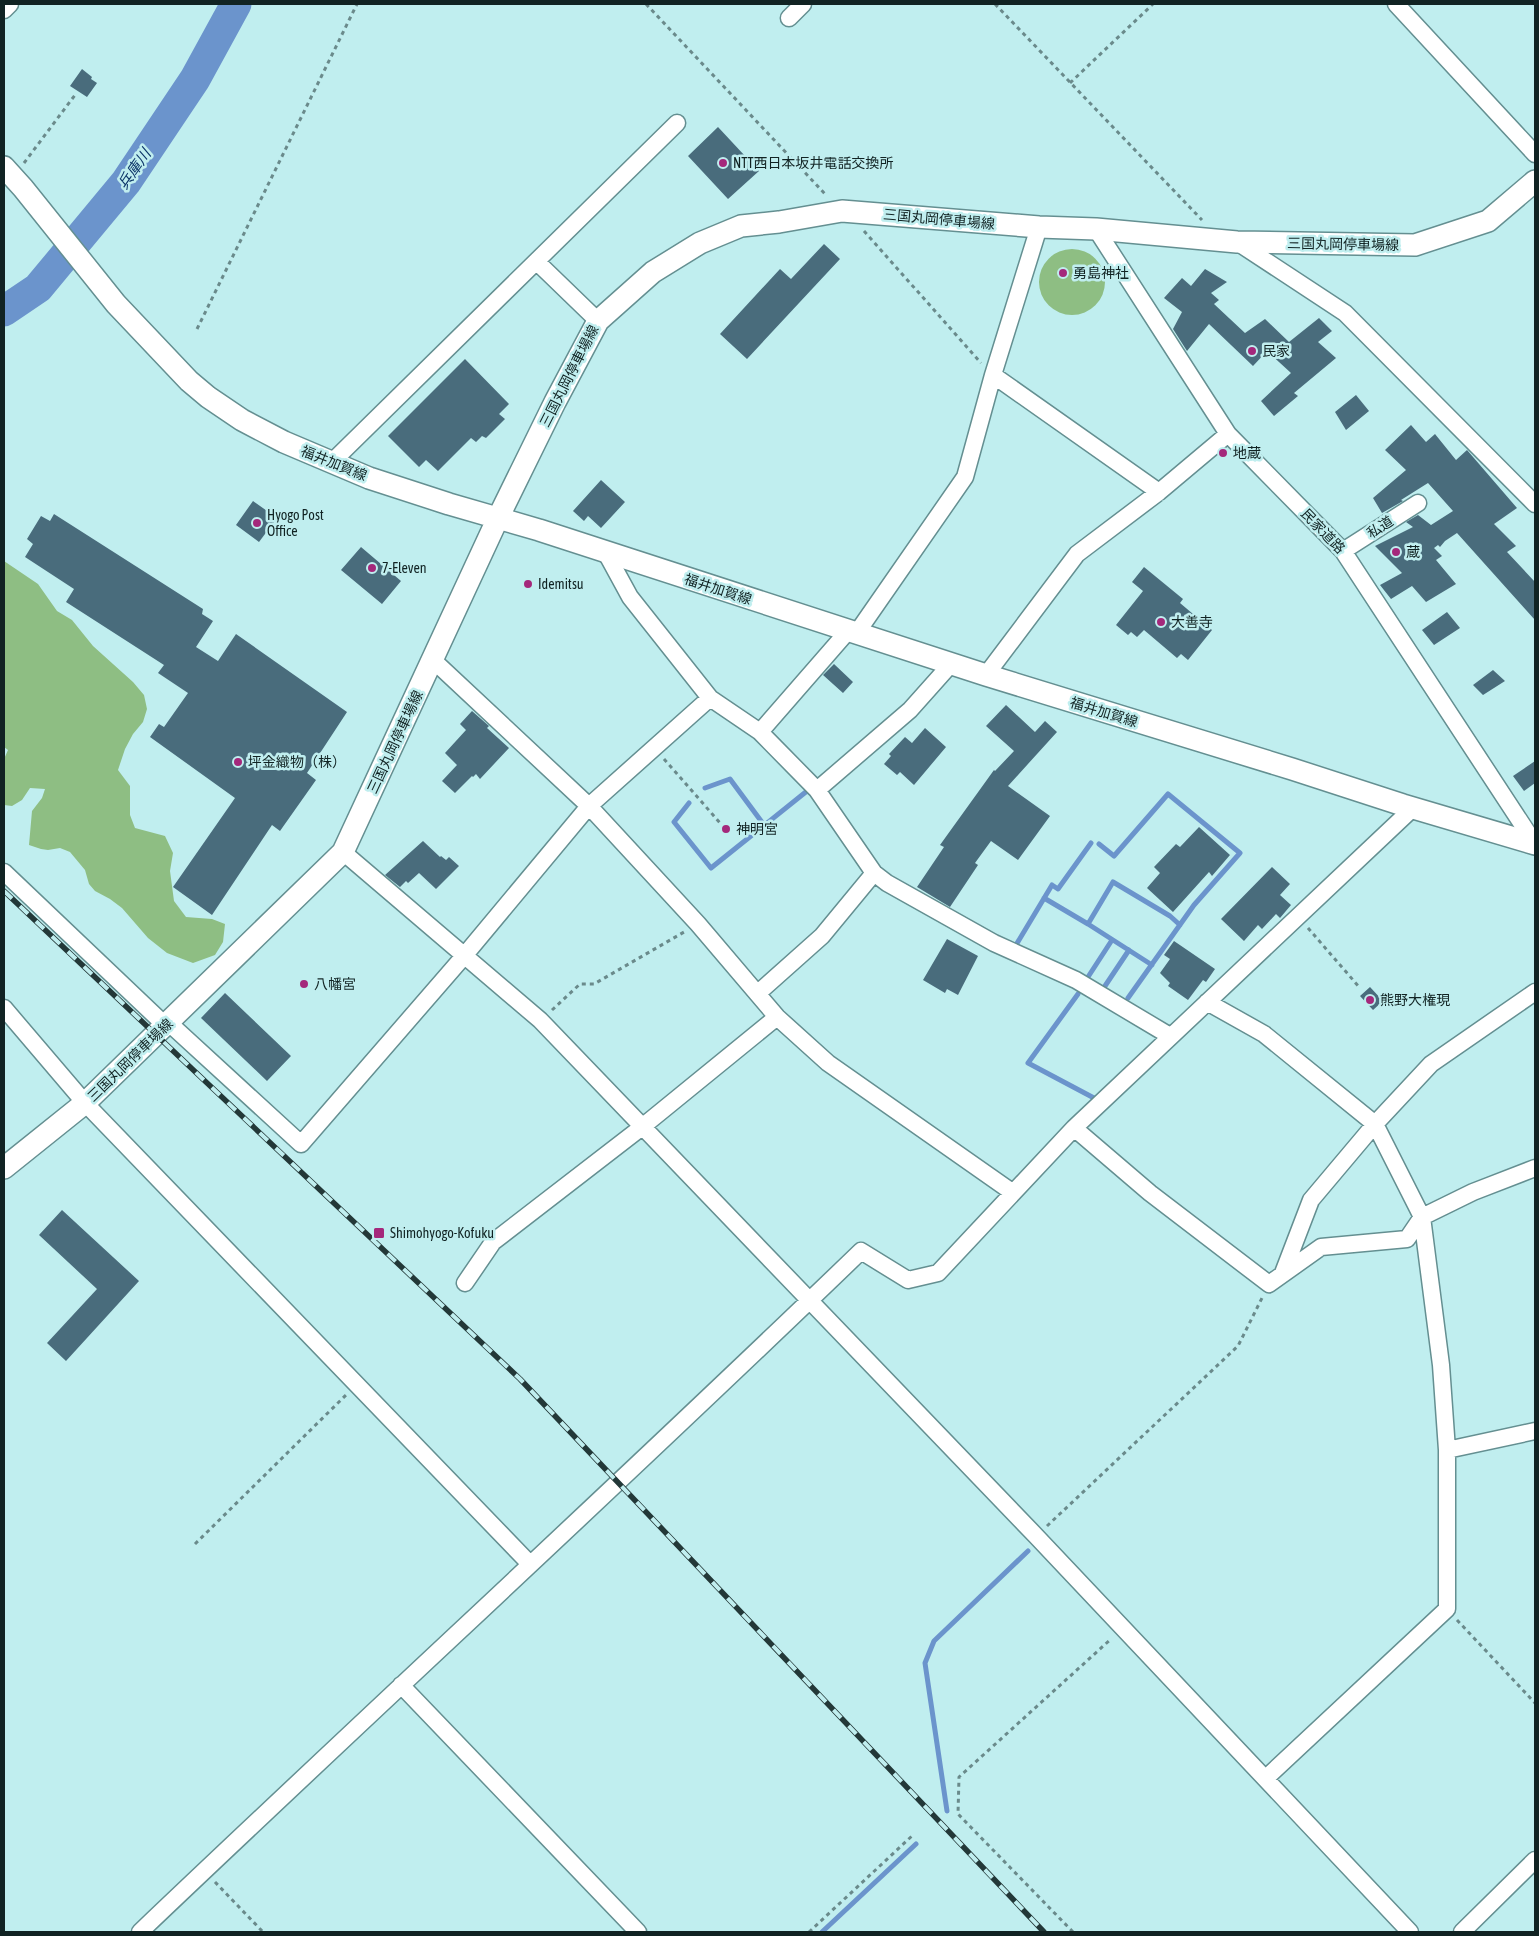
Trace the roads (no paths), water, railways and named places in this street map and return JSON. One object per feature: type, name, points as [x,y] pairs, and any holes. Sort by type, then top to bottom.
[{"type":"main road","name":"福井加賀線","points":[[13,177],[116,304],[189,381],[208,397],[242,420],[284,442],[369,478],[986,675],[1535,844]]},
{"type":"main road","name":"三国丸岡停車場線","points":[[4,1168],[85,1103],[343,852],[498,518],[555,402],[598,321],[653,272],[700,243],[741,226],[844,212],[1230,241],[1415,245],[1488,221],[1535,181]]},
{"type":"street","points":[[4,10],[10,4]]},
{"type":"street","points":[[789,18],[804,4]]},
{"type":"street","points":[[1396,4],[1535,154]]},
{"type":"street","points":[[331,462],[677,123]]},
{"type":"street","points":[[760,732],[852,632],[965,477],[993,375],[1038,228]]},
{"type":"street","name":"民家道路","points":[[1096,230],[1228,434],[1343,551],[1535,844]]},
{"type":"street","points":[[1230,241],[1345,313],[1535,504]]},
{"type":"street","points":[[537,262],[598,321]]},
{"type":"street","points":[[993,375],[1159,492]]},
{"type":"street","points":[[986,675],[1077,554],[1159,492],[1228,434]]},
{"type":"street","name":"私道","points":[[1343,551],[1418,503]]},
{"type":"street","points":[[606,553],[630,597],[710,698],[760,732],[817,790],[874,873],[887,883],[994,943],[1076,980],[1170,1036]]},
{"type":"street","points":[[433,660],[589,806],[698,924],[778,1018],[828,1063],[1012,1192]]},
{"type":"street","points":[[817,790],[910,710],[951,664]]},
{"type":"street","points":[[4,872],[301,1144],[464,956],[589,806],[710,698]]},
{"type":"street","points":[[140,1932],[530,1564],[620,1483],[861,1251],[908,1280],[938,1273],[1074,1128],[1413,808]]},
{"type":"street","points":[[343,852],[540,1020],[1036,1536],[1410,1932]]},
{"type":"street","points":[[758,993],[822,936],[874,873]]},
{"type":"street","points":[[1283,1272],[1311,1200],[1375,1124],[1431,1064],[1535,992]]},
{"type":"street","points":[[1207,1002],[1264,1034],[1375,1124],[1422,1217],[1441,1365],[1447,1450],[1447,1608],[1266,1778]]},
{"type":"street","points":[[4,1008],[85,1103],[530,1564]]},
{"type":"street","points":[[465,1283],[494,1242],[778,1018]]},
{"type":"street","points":[[1074,1128],[1150,1193],[1269,1284],[1320,1247],[1407,1239],[1422,1217],[1473,1192],[1535,1168]]},
{"type":"street","points":[[1447,1450],[1535,1431]]},
{"type":"street","points":[[401,1685],[638,1932]]},
{"type":"street","points":[[1462,1932],[1535,1860]]},
{"type":"waterway","name":"兵庫川","points":[[4,311],[38,288],[126,182],[195,79],[236,4]]},
{"type":"waterway","points":[[705,788],[730,779],[764,825]]},
{"type":"waterway","points":[[689,803],[674,822],[711,868],[807,791],[811,793]]},
{"type":"waterway","points":[[1099,844],[1114,856],[1168,794],[1240,853],[1194,905],[1128,998]]},
{"type":"waterway","points":[[1016,945],[1052,885],[1058,889],[1091,843]]},
{"type":"waterway","points":[[1152,965],[1088,924],[1113,882],[1170,916],[1180,925]]},
{"type":"waterway","points":[[1044,898],[1088,924]]},
{"type":"waterway","points":[[1088,977],[1112,940]]},
{"type":"waterway","points":[[1105,986],[1129,950]]},
{"type":"waterway","points":[[1078,994],[1028,1063],[1094,1098]]},
{"type":"waterway","points":[[947,1811],[925,1663],[934,1641],[1028,1551]]},
{"type":"waterway","points":[[822,1932],[916,1844]]},
{"type":"railway","points":[[4,891],[520,1379],[1044,1932]]},
{"type":"place","name":"NTT西日本坂井電話交換所","points":[[723,163]]},
{"type":"place","name":"勇島神社","points":[[1063,273]]},
{"type":"place","name":"民家","points":[[1252,351]]},
{"type":"place","name":"地蔵","points":[[1223,453]]},
{"type":"place","name":"Hyogo Post Office","points":[[257,523]]},
{"type":"place","name":"蔵","points":[[1396,552]]},
{"type":"place","name":"7-Eleven","points":[[372,568]]},
{"type":"place","name":"Idemitsu","points":[[528,584]]},
{"type":"place","name":"大善寺","points":[[1161,622]]},
{"type":"place","name":"坪金織物（株）","points":[[238,762]]},
{"type":"place","name":"神明宮","points":[[726,829]]},
{"type":"place","name":"八幡宮","points":[[304,984]]},
{"type":"place","name":"熊野大権現","points":[[1370,1000]]},
{"type":"place","name":"Shimohyogo-Kofuku","points":[[379,1233]]}]
